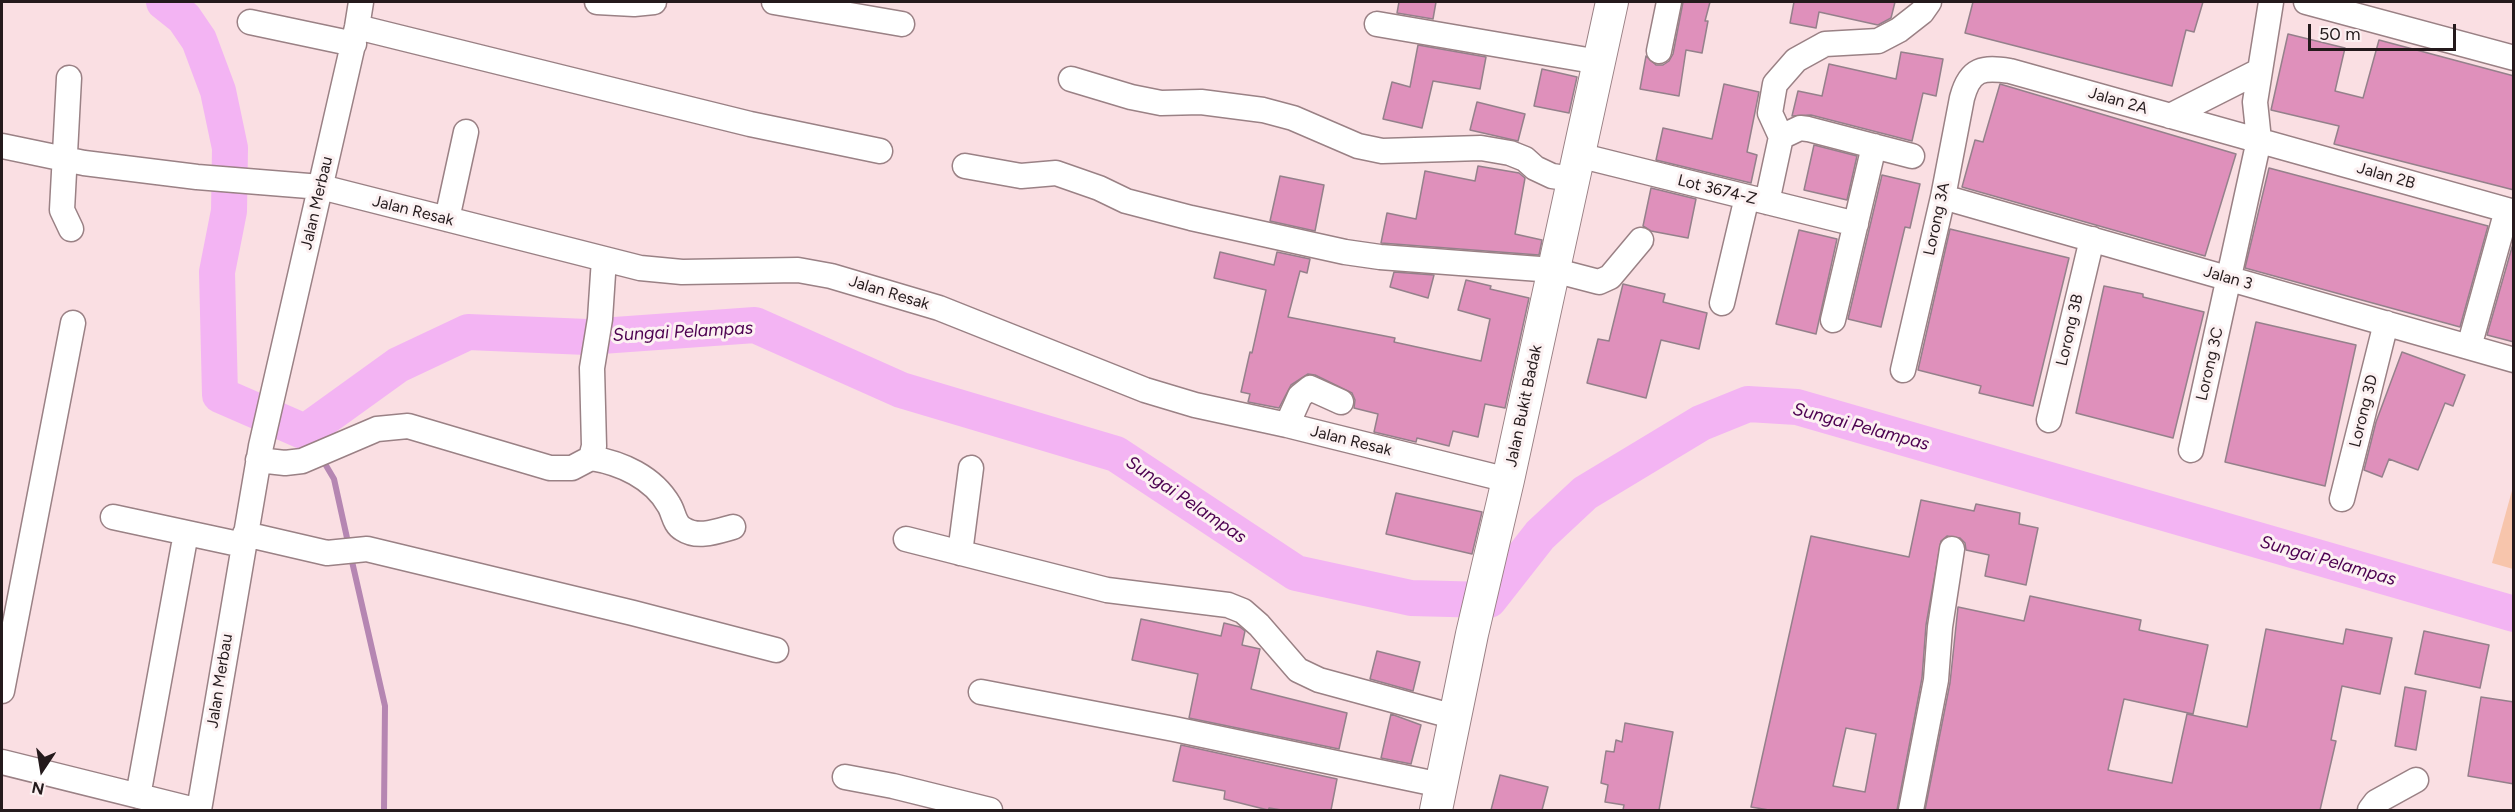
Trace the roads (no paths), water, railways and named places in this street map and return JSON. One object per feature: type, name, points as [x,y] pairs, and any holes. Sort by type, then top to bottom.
[{"type":"main road","name":"Jalan Bukit Badak","points":[[1438,798],[1472,634],[1508,480],[1612,2]]},
{"type":"street","name":"Jalan Merbau","points":[[197,810],[260,453],[356,35],[361,2]]},
{"type":"street","points":[[597,2],[634,4],[654,2]]},
{"type":"street","points":[[774,2],[902,24]]},
{"type":"street","points":[[1659,51],[1669,2]]},
{"type":"street","points":[[1781,137],[1770,113],[1775,84],[1796,60],[1825,44],[1878,41],[1899,30],[1922,12],[1929,2]]},
{"type":"street","name":"Lorong 3C","points":[[2191,450],[2259,140],[2255,102],[2271,2]]},
{"type":"street","points":[[2306,2],[2514,58]]},
{"type":"street","points":[[250,22],[356,35],[880,151]]},
{"type":"street","points":[[1377,24],[1599,62]]},
{"type":"street","name":"Jalan 2A","points":[[1977,71],[1991,68],[2010,71],[2259,140]]},
{"type":"street","points":[[2170,116],[2259,70]]},
{"type":"street","name":"Lorong 3A","points":[[1903,370],[1943,197],[1966,83],[1977,71]]},
{"type":"street","points":[[69,78],[62,210],[71,229]]},
{"type":"street","name":"Lot 3674-Z","points":[[1071,79],[1131,98],[1161,103],[1201,102],[1263,110],[1293,118],[1358,146],[1382,151],[1481,148],[1510,153],[1525,159],[1535,168],[1552,176],[1576,167],[1757,200],[1856,224]]},
{"type":"street","points":[[1722,303],[1781,137],[1800,128],[1912,156]]},
{"type":"street","points":[[447,219],[466,132]]},
{"type":"street","name":"Jalan 2B","points":[[2259,140],[2510,211]]},
{"type":"street","points":[[2,146],[64,159]]},
{"type":"street","points":[[1833,320],[1874,146]]},
{"type":"street","name":"Jalan Resak","points":[[64,159],[197,177],[321,187],[640,268],[682,272],[798,270],[831,276],[939,308],[1145,390],[1195,405],[1287,425],[1508,480]]},
{"type":"street","points":[[966,166],[1021,176],[1056,173],[1099,188],[1126,201],[1191,218],[1345,252],[1380,257],[1553,270],[1599,282],[1606,281],[1641,240]]},
{"type":"street","name":"Jalan 3","points":[[1943,197],[2514,360]]},
{"type":"street","points":[[2469,347],[2510,211]]},
{"type":"street","name":"Lorong 3B","points":[[2049,420],[2092,239]]},
{"type":"street","points":[[591,458],[594,446],[592,368],[600,319],[604,259]]},
{"type":"street","points":[[2,691],[73,323]]},
{"type":"street","name":"Lorong 3D","points":[[2342,499],[2386,323]]},
{"type":"street","points":[[1287,425],[1300,396],[1310,388],[1341,402]]},
{"type":"street","points":[[260,453],[285,463],[302,461],[377,429],[408,426],[550,468],[572,468],[591,458],[612,462],[635,472],[657,491],[670,506],[674,519],[682,529],[693,533],[709,533],[733,527]]},
{"type":"street","points":[[960,553],[971,468]]},
{"type":"street","points":[[113,517],[186,533],[327,553],[367,549],[776,650]]},
{"type":"street","points":[[138,796],[186,533]]},
{"type":"street","points":[[906,539],[1107,590],[1228,605],[1243,611],[1259,625],[1298,670],[1320,680],[1455,717]]},
{"type":"street","points":[[1911,810],[1936,681],[1940,627],[1952,549]]},
{"type":"street","points":[[981,692],[1174,729],[1438,798]]},
{"type":"street","points":[[2,762],[197,810]]},
{"type":"street","points":[[845,777],[893,786],[990,810]]},
{"type":"street","points":[[2370,810],[2376,802],[2416,780]]},
{"type":"waterway","name":"Sungai Pelampas","points":[[164,2],[184,18],[199,40],[218,91],[230,148],[229,211],[217,272],[220,395],[305,432],[398,365],[468,332],[587,337],[755,325],[901,390],[1116,454],[1296,573],[1411,598],[1489,600],[1540,535],[1585,493],[1701,423],[1748,404],[1797,407],[2514,614]]},
{"type":"waterway","points":[[305,432],[315,449]]},
{"type":"waterway","points":[[321,457],[334,479],[349,547]]},
{"type":"waterway","points":[[351,557],[385,706],[384,810]]}]
